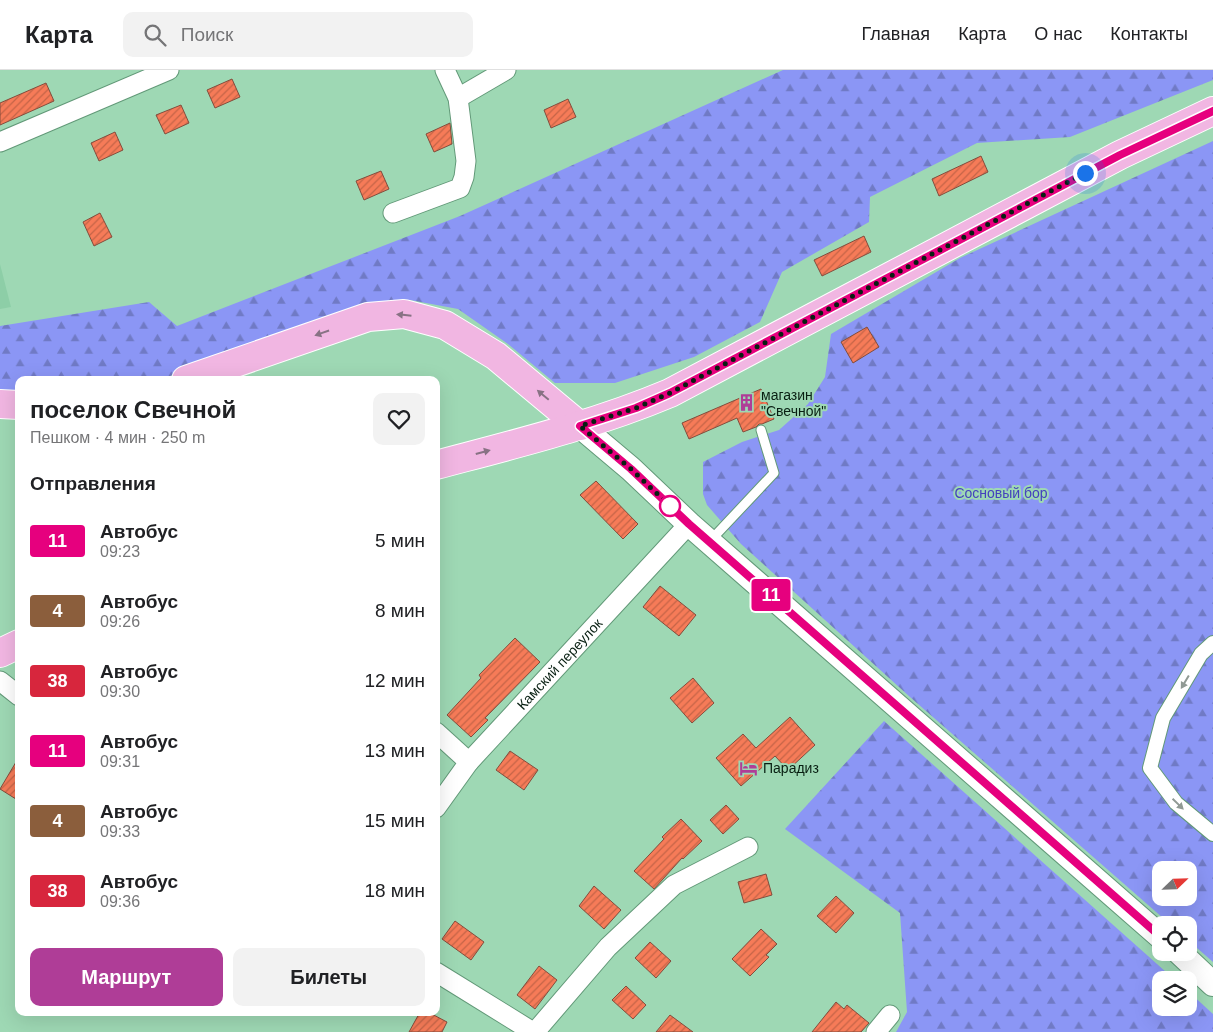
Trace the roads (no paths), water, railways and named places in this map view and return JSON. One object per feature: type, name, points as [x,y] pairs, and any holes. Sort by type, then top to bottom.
[{"type":"main road","points":[[440,464],[580,426],[636,408],[670,393],[1120,155],[1213,111]]},
{"type":"main road","points":[[198,376],[368,317],[404,314],[445,325],[496,356],[580,426]]},
{"type":"main road","points":[[0,404],[15,405]]},
{"type":"main road","points":[[0,653],[15,646]]},
{"type":"street","points":[[0,142],[169,70]]},
{"type":"street","points":[[393,213],[460,188],[464,177],[466,161],[458,98],[444,70]]},
{"type":"street","points":[[458,98],[506,70]]},
{"type":"street","points":[[580,426],[631,469],[689,524],[1152,929]]},
{"type":"street","name":"Камский переулок","points":[[440,802],[469,762],[689,524]]},
{"type":"street","points":[[1213,642],[1201,654],[1163,718],[1150,768],[1176,803],[1213,834]]},
{"type":"street","points":[[0,681],[15,693]]},
{"type":"street","points":[[440,736],[469,762]]},
{"type":"street","points":[[440,974],[534,1032],[608,947],[674,886],[748,847]]},
{"type":"street","points":[[1189,961],[1213,984]]},
{"type":"street","points":[[876,1032],[890,1015]]},
{"type":"lane","points":[[710,541],[774,473],[760,430]]},
{"type":"place","name":"магазин \"Свечной\"","points":[[747,403]]},
{"type":"place","name":"Парадиз","points":[[749,768]]},
{"type":"park label","name":"Сосновый бор","points":[[1001,493]]}]
